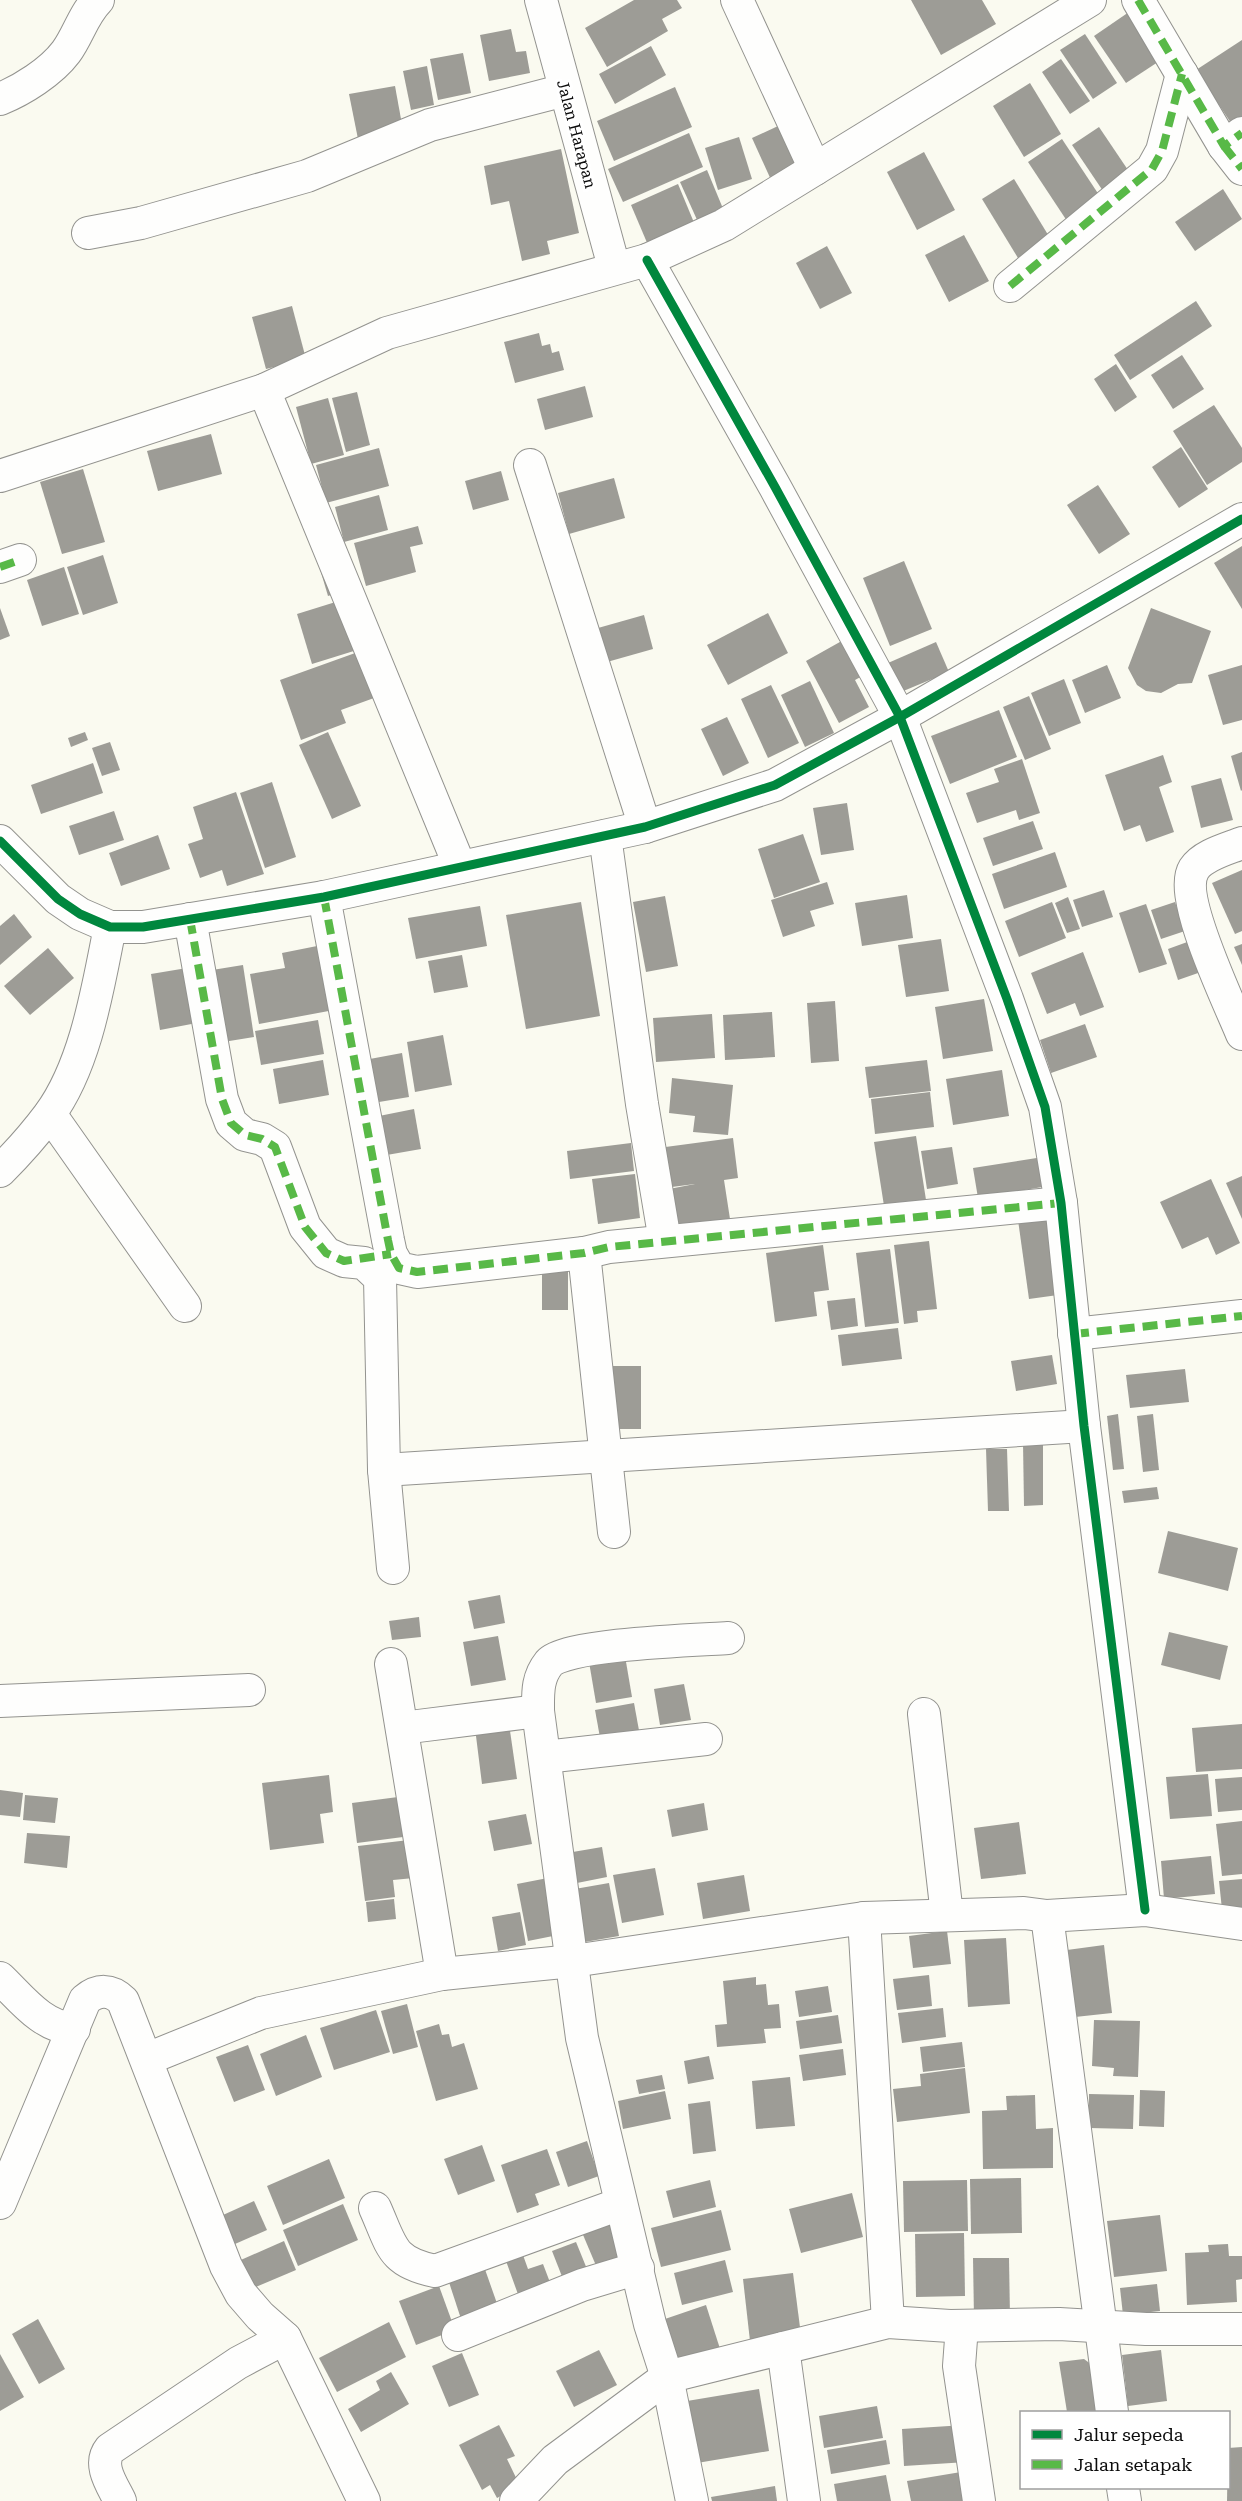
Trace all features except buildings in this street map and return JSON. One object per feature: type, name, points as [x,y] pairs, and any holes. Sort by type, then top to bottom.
[{"type":"street","points":[[0,99],[41,75],[65,53],[90,8],[98,0]]},
{"type":"street","name":"Jalan Harapan","points":[[541,0],[614,267]]},
{"type":"street","points":[[737,0],[815,168]]},
{"type":"street","points":[[0,476],[264,390],[387,333],[614,267],[647,260],[723,225],[1090,0]]},
{"type":"street","points":[[1138,0],[1182,74],[1236,149]]},
{"type":"street","points":[[1010,286],[1152,169],[1162,151],[1182,74]]},
{"type":"street","points":[[88,233],[141,223],[307,176],[430,125],[565,90]]},
{"type":"street","points":[[647,260],[775,487],[900,717],[1007,999],[1045,1107],[1061,1203],[1084,1426],[1145,1910]]},
{"type":"street","points":[[264,390],[460,867]]},
{"type":"street","points":[[530,465],[645,827]]},
{"type":"street","points":[[0,841],[58,899],[80,914],[110,927],[143,927],[324,897],[645,827],[775,784],[900,717],[1242,519]]},
{"type":"street","points":[[604,836],[642,1104],[665,1241]]},
{"type":"street","points":[[1242,843],[1200,862],[1192,871],[1190,886],[1192,910],[1242,1034]]},
{"type":"street","points":[[324,897],[391,1254],[399,1268],[417,1272],[584,1253],[609,1247],[665,1241],[1061,1203]]},
{"type":"street","points":[[190,919],[222,1099],[231,1123],[245,1135],[262,1139],[275,1147],[305,1227],[326,1253],[344,1261],[364,1263],[380,1278],[384,1470],[393,1568]]},
{"type":"street","points":[[0,1171],[50,1114],[76,1062],[96,998],[110,927]]},
{"type":"street","points":[[50,1114],[185,1306]]},
{"type":"street","points":[[584,1253],[614,1532]]},
{"type":"street","points":[[344,1261],[391,1254]]},
{"type":"street","points":[[1074,1334],[1242,1316]]},
{"type":"street","points":[[384,1470],[606,1454],[1084,1426]]},
{"type":"street","points":[[692,2501],[667,2377],[650,2324],[582,2038],[538,1711],[539,1679],[550,1661],[563,1654],[614,1646],[728,1638]]},
{"type":"street","points":[[392,1664],[442,1974]]},
{"type":"street","points":[[0,1701],[249,1690]]},
{"type":"street","points":[[402,1728],[538,1711]]},
{"type":"street","points":[[924,1714],[947,1915]]},
{"type":"street","points":[[545,1756],[706,1739]]},
{"type":"street","points":[[147,2059],[261,2013],[442,1974],[573,1961],[864,1918],[1024,1913],[1047,1916],[1145,1910],[1242,1924]]},
{"type":"street","points":[[1047,1916],[1112,2411]]},
{"type":"street","points":[[864,1918],[888,2322]]},
{"type":"street","points":[[0,1978],[44,2021],[61,2028],[74,2028]]},
{"type":"street","points":[[0,2203],[85,2000],[94,1992],[103,1991],[117,1995],[123,2001],[147,2059],[200,2203],[226,2266],[241,2294],[260,2316],[285,2338],[364,2501]]},
{"type":"street","points":[[375,2208],[394,2250],[410,2266],[435,2271],[620,2204]]},
{"type":"street","points":[[458,2335],[582,2285],[638,2268]]},
{"type":"street","points":[[516,2501],[555,2460],[667,2377],[888,2322],[962,2326],[1100,2325],[1146,2329],[1242,2329]]},
{"type":"street","points":[[962,2326],[959,2366],[979,2501]]},
{"type":"street","points":[[120,2501],[106,2470],[106,2454],[110,2449],[237,2364],[285,2338]]},
{"type":"street","points":[[783,2348],[804,2501]]},
{"type":"marked path","points":[[1138,0],[1224,146],[1242,133]]},
{"type":"marked path","points":[[1010,286],[1152,169],[1162,151],[1182,74]]},
{"type":"marked path","points":[[1224,146],[1242,169]]},
{"type":"marked path","points":[[0,567],[20,560]]},
{"type":"marked path","points":[[324,897],[388,1240],[391,1254],[399,1268],[417,1272],[584,1253],[609,1247],[1061,1203]]},
{"type":"marked path","points":[[190,919],[222,1099],[231,1123],[245,1135],[262,1139],[275,1147],[305,1227],[326,1253],[344,1261],[391,1254]]},
{"type":"marked path","points":[[1074,1334],[1242,1316]]},
{"type":"cycle path","points":[[647,260],[775,487],[900,717],[1007,999],[1045,1107],[1061,1203],[1084,1426],[1145,1910]]},
{"type":"cycle path","points":[[0,841],[58,899],[80,914],[110,927],[143,927],[324,897],[645,827],[775,785],[900,717],[1242,519]]}]
